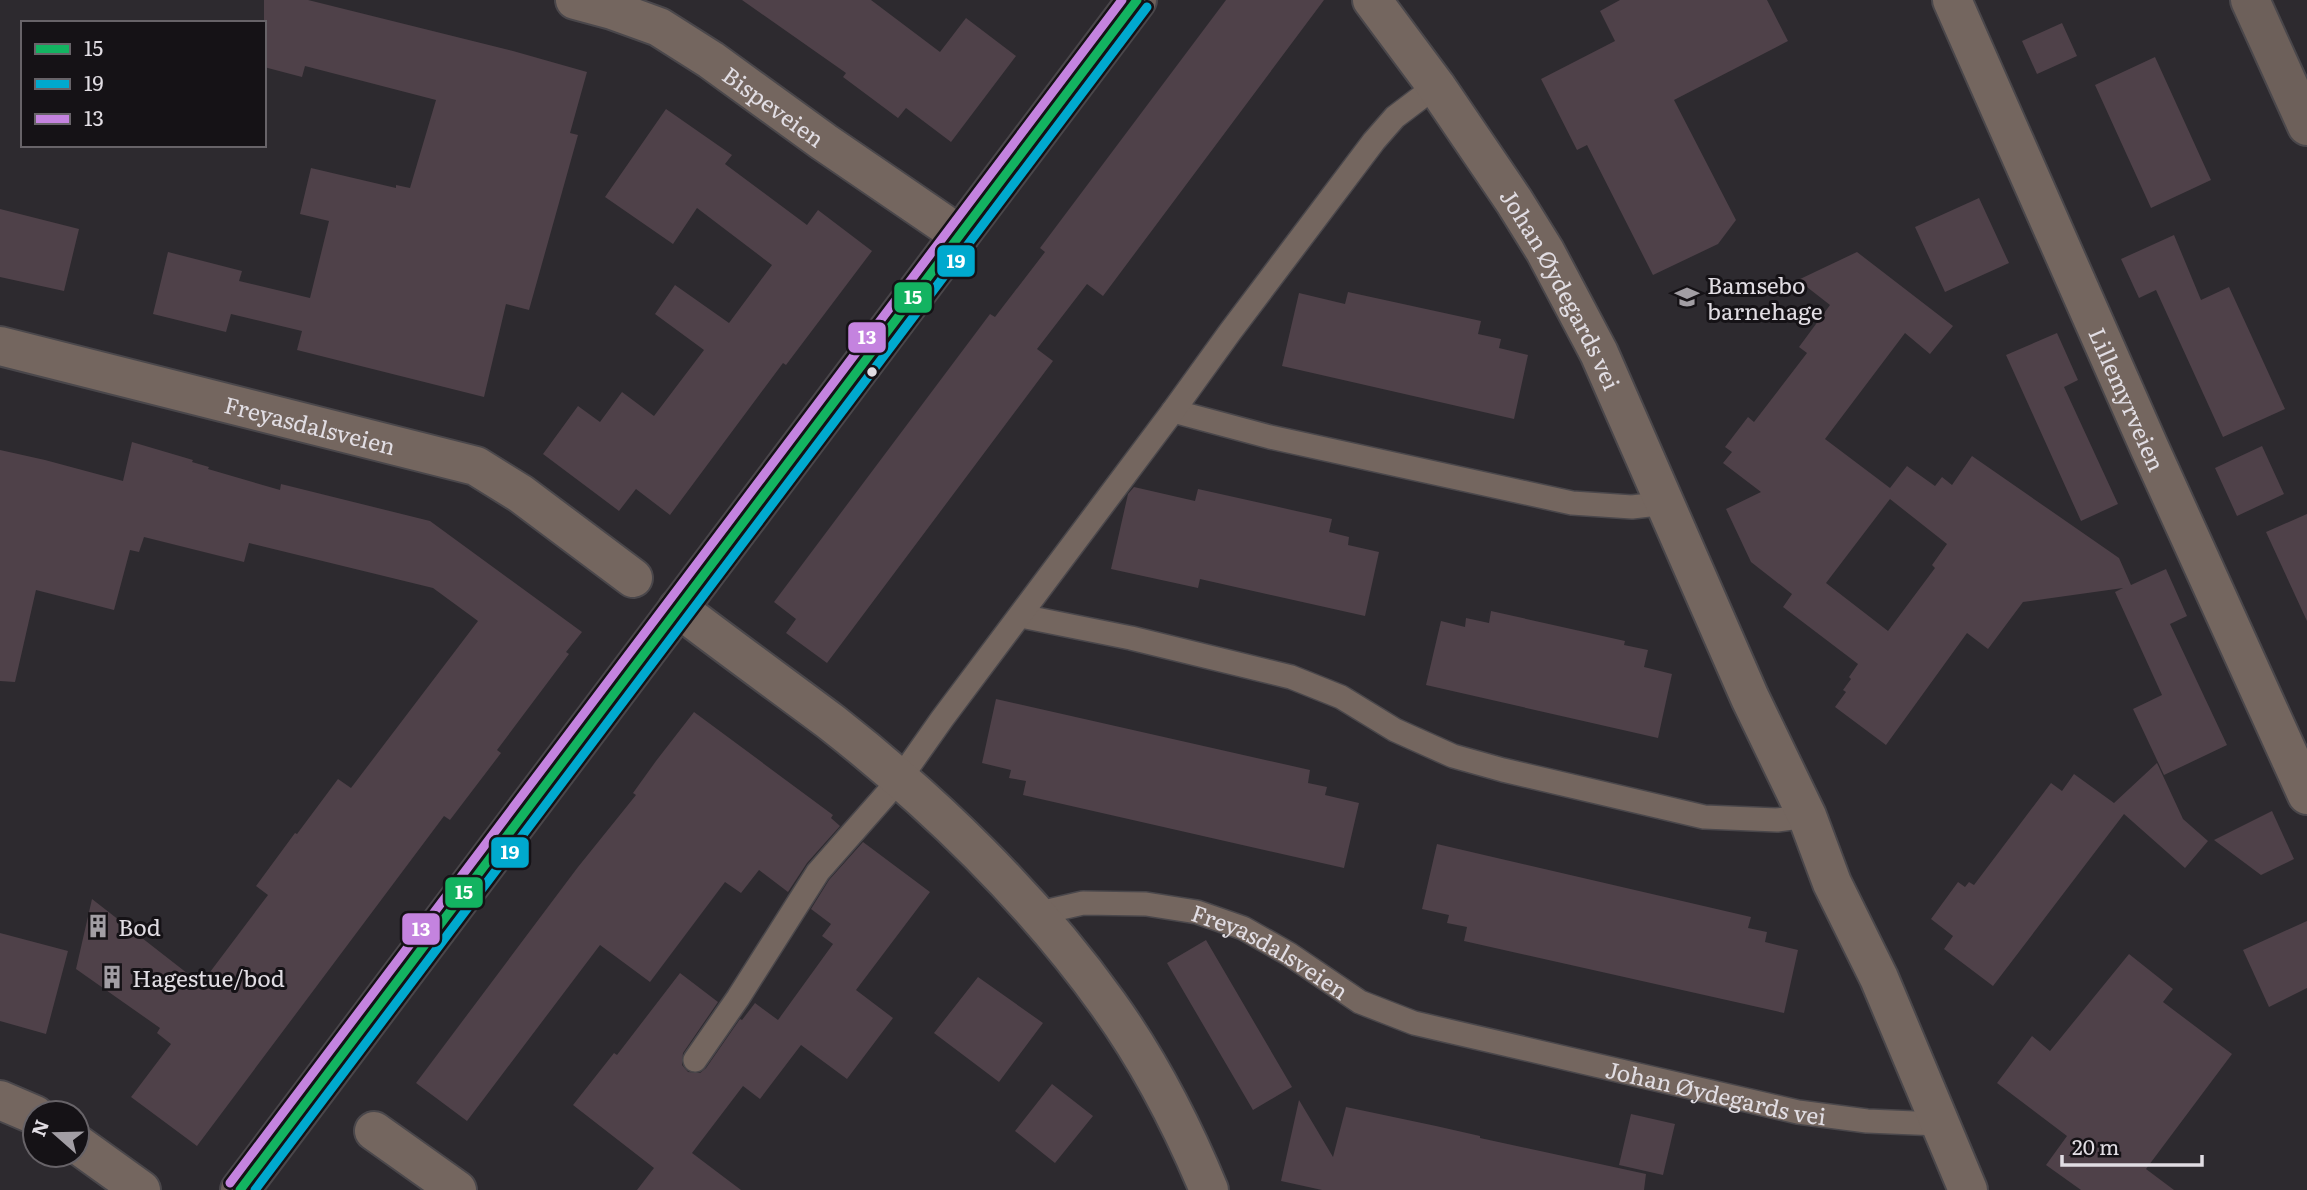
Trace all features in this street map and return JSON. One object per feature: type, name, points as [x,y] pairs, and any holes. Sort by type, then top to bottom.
[{"type":"main road","points":[[240,1190],[1137,0]]},
{"type":"main road","points":[[2250,0],[2307,126]]},
{"type":"street","name":"Bispeveien","points":[[575,0],[659,27],[712,60],[824,142],[960,235]]},
{"type":"street","name":"Johan Øydegards vei","points":[[1372,0],[1436,86],[1514,201],[1545,251],[1599,353],[1750,698],[1807,816],[1832,883],[1879,978],[1968,1190]]},
{"type":"street","name":"Lillemyrveien","points":[[1952,0],[2150,449],[2307,795]]},
{"type":"street","name":"Freyasdalsveien","points":[[0,346],[476,466],[521,494],[633,578]]},
{"type":"street","points":[[678,608],[832,724],[948,823],[1003,878],[1057,939],[1109,1005],[1152,1073],[1188,1140],[1209,1190]]},
{"type":"street","points":[[0,1100],[21,1109]]},
{"type":"street","points":[[374,1131],[457,1190]]},
{"type":"street","points":[[91,1154],[141,1190]]},
{"type":"lane","points":[[695,1060],[818,872],[899,780],[1230,331],[1374,141],[1395,117],[1436,86]]},
{"type":"lane","points":[[1172,411],[1270,437],[1572,503],[1632,507],[1666,503]]},
{"type":"lane","points":[[1021,616],[1131,638],[1291,677],[1341,697],[1395,730],[1453,757],[1503,770],[1704,817],[1777,821],[1807,816]]},
{"type":"lane","name":"Freyasdalsveien","points":[[1035,914],[1083,903],[1146,904],[1197,912],[1243,928],[1289,954],[1360,1002],[1414,1023],[1497,1042]]},
{"type":"lane","name":"Johan Øydegards vei","points":[[1497,1042],[1798,1112],[1867,1121],[1939,1124]]},
{"type":"building","points":[[264,0],[308,0],[587,72],[570,133],[578,135],[529,310],[506,304],[484,397],[297,350],[302,331],[231,314],[226,332],[153,314],[168,252],[242,271],[239,281],[310,298],[329,221],[300,214],[311,168],[396,188],[396,185],[410,188],[436,100],[305,66],[302,77],[266,68]]},
{"type":"building","points":[[742,0],[871,0],[940,52],[966,18],[1016,56],[951,142],[906,108],[898,118],[843,77],[846,73]]},
{"type":"building","points":[[1226,0],[1324,0],[1103,296],[1087,284],[1037,349],[1053,361],[827,663],[786,633],[796,619],[774,602],[990,314],[995,317],[1045,252],[1040,248]]},
{"type":"building","points":[[1620,0],[1767,0],[1788,41],[1674,100],[1736,220],[1718,244],[1653,275],[1587,145],[1577,150],[1541,79],[1615,41],[1600,11]]},
{"type":"building","points":[[2062,23],[2077,56],[2037,74],[2022,41]]},
{"type":"building","points":[[2155,57],[2211,180],[2151,208],[2095,85]]},
{"type":"building","points":[[666,109],[732,155],[725,164],[807,225],[818,210],[872,251],[786,365],[783,363],[670,515],[636,489],[619,511],[543,454],[578,406],[600,422],[622,392],[654,416],[704,350],[655,314],[675,285],[729,323],[772,265],[697,208],[673,244],[605,197]]},
{"type":"building","points":[[1979,198],[2009,263],[1945,292],[1915,227]]},
{"type":"building","points":[[0,209],[79,229],[64,291],[0,277]]},
{"type":"building","points":[[2174,235],[2201,300],[2229,287],[2285,409],[2223,437],[2156,290],[2139,298],[2121,259]]},
{"type":"building","points":[[1857,252],[1953,326],[1930,354],[1905,333],[1825,439],[1890,488],[1907,466],[1935,486],[1942,477],[1952,485],[1972,456],[2119,558],[2131,585],[2166,569],[2187,616],[2170,624],[2227,745],[2164,775],[2133,709],[2162,695],[2115,592],[2123,588],[2023,602],[1988,649],[1967,633],[1886,745],[1835,707],[1846,692],[1843,690],[1858,664],[1783,607],[1792,594],[1751,562],[1726,509],[1761,492],[1723,463],[1732,452],[1725,447],[1748,417],[1754,422],[1807,353],[1799,347],[1830,305],[1798,280]],"holes":[[[1890,499],[1947,544],[1932,565],[1935,568],[1888,631],[1826,583]]]},
{"type":"building","points":[[1348,292],[1481,321],[1478,334],[1501,339],[1499,348],[1528,355],[1514,419],[1282,366],[1299,293],[1345,304]]},
{"type":"building","points":[[2057,333],[2078,380],[2064,387],[2118,504],[2081,521],[2006,355]]},
{"type":"building","points":[[132,442],[193,460],[192,462],[209,467],[208,469],[280,490],[281,484],[430,521],[582,632],[566,652],[569,654],[497,750],[501,753],[450,820],[444,816],[197,1146],[131,1097],[171,1044],[157,1033],[160,1028],[76,969],[92,899],[201,984],[268,895],[256,886],[295,833],[297,834],[338,779],[351,788],[478,621],[433,588],[249,543],[244,562],[144,537],[139,552],[130,550],[114,610],[36,590],[15,682],[0,681],[0,450],[123,481]]},
{"type":"building","points":[[2262,446],[2284,494],[2237,516],[2215,468]]},
{"type":"building","points":[[1134,487],[1195,501],[1198,489],[1332,519],[1329,532],[1349,537],[1348,545],[1379,552],[1365,616],[1200,579],[1198,588],[1111,569],[1128,494]]},
{"type":"building","points":[[2307,514],[2307,621],[2266,532]]},
{"type":"building","points":[[1491,611],[1625,641],[1624,645],[1648,650],[1644,667],[1672,674],[1658,738],[1426,685],[1441,621],[1465,627],[1466,618],[1489,623]]},
{"type":"building","points":[[996,699],[1310,770],[1308,783],[1327,787],[1325,795],[1359,803],[1344,868],[1023,795],[1026,781],[1009,778],[1011,770],[982,763]]},
{"type":"building","points":[[694,712],[833,815],[831,818],[840,826],[807,863],[788,892],[759,870],[741,893],[725,882],[650,982],[600,945],[467,1121],[416,1083],[578,867],[636,795],[633,793]]},
{"type":"building","points":[[2157,763],[2183,819],[2208,841],[2185,868],[2124,814],[1993,986],[1944,949],[1953,936],[1931,919],[1958,882],[1965,887],[1969,882],[1974,885],[2051,783],[2062,791],[2074,774],[2114,803]]},
{"type":"building","points":[[2272,811],[2294,859],[2261,875],[2214,840]]},
{"type":"building","points":[[863,842],[930,892],[856,990],[893,1018],[847,1079],[801,1045],[760,1099],[743,1086],[692,1153],[741,1190],[637,1190],[654,1168],[573,1105],[614,1053],[617,1055],[680,973],[718,1002],[683,1053],[682,1065],[688,1072],[700,1073],[706,1068],[740,1019],[742,1020],[755,1003],[778,1020],[833,944],[822,936],[831,924],[811,909],[829,880]]},
{"type":"building","points":[[1437,844],[1751,917],[1748,928],[1767,932],[1765,942],[1798,950],[1784,1013],[1464,941],[1467,927],[1447,923],[1449,915],[1422,909]]},
{"type":"building","points":[[2307,921],[2307,988],[2269,1007],[2243,950]]},
{"type":"building","points":[[0,933],[68,951],[46,1034],[0,1021]]},
{"type":"building","points":[[1206,940],[1292,1087],[1253,1110],[1167,963]]},
{"type":"building","points":[[2129,954],[2173,989],[2163,1002],[2232,1054],[2146,1169],[2174,1190],[2081,1190],[2046,1165],[2067,1136],[1997,1083],[2032,1036],[2050,1051]]},
{"type":"building","points":[[978,977],[1043,1023],[999,1082],[934,1033]]},
{"type":"building","points":[[1052,1084],[1093,1116],[1055,1163],[1015,1131]]},
{"type":"building","points":[[1299,1100],[1333,1157],[1346,1107],[1646,1174],[1644,1190],[1322,1190],[1281,1181]]},
{"type":"building","points":[[1631,1114],[1675,1124],[1663,1175],[1619,1165]]},
{"type":"transit line","name":"13","points":[[230,1183],[1122,0]]},
{"type":"transit line","name":"15","points":[[240,1190],[1137,0]]},
{"type":"transit line","name":"19","points":[[255,1190],[1147,7]]},
{"type":"place","name":"Bamsebo barnehage","points":[[1687,297]]},
{"type":"place","name":"Bod","points":[[98,926]]},
{"type":"place","name":"Hagestue/bod","points":[[112,977]]}]
